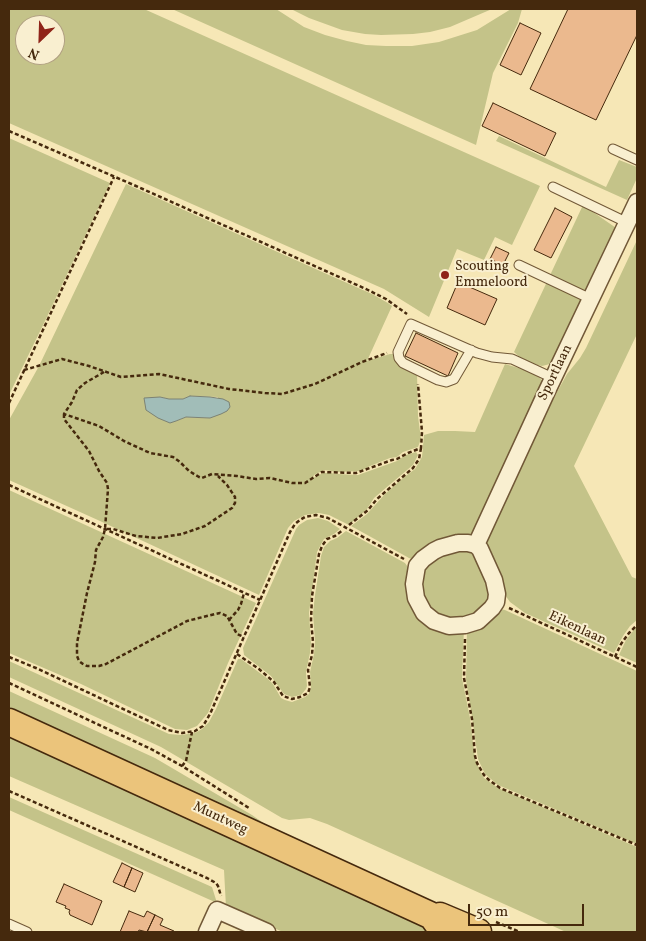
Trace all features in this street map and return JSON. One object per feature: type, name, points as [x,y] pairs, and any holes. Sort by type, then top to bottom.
[{"type":"main road","name":"Muntweg","points":[[9,722],[432,916],[440,916],[485,927]]},
{"type":"main road","name":"Muntweg","points":[[432,916],[437,923],[455,932]]},
{"type":"street","name":"Sportlaan","points":[[476,545],[591,299],[632,221],[637,202]]},
{"type":"street","points":[[468,542],[476,545],[483,554],[496,587],[497,594],[494,605],[478,621],[465,625],[449,626],[434,621],[424,612],[416,598],[414,584],[417,566],[422,559],[434,550],[458,543],[468,542]]},
{"type":"street","points":[[207,932],[217,910],[267,932]]},
{"type":"lane","points":[[613,149],[637,160]]},
{"type":"lane","points":[[553,187],[632,221]]},
{"type":"lane","points":[[520,265],[591,299]]},
{"type":"lane","points":[[471,350],[454,379],[446,382],[403,363],[399,358],[398,352],[411,324],[471,350],[492,357],[512,359],[554,378]]},
{"type":"lane","points":[[9,924],[27,932]]},
{"type":"path","points":[[9,131],[366,289],[386,299],[409,315]]},
{"type":"path","points":[[9,402],[114,177]]},
{"type":"path","points":[[24,370],[62,359],[121,377],[152,374],[229,389],[282,394],[315,384],[378,356],[390,352],[398,352]]},
{"type":"path","points":[[104,372],[76,390],[72,402],[64,414],[64,419],[89,451],[107,483],[108,489],[105,529],[96,550],[77,644],[79,661],[82,664],[92,666],[106,664],[192,619],[220,613],[227,616],[237,634],[244,637]]},
{"type":"path","points":[[349,526],[413,468],[419,458],[422,432],[418,377],[420,372]]},
{"type":"path","points":[[64,414],[99,426],[124,441],[150,452],[173,457],[188,471],[202,478],[208,475],[218,475],[270,478],[285,482],[301,483],[322,472],[356,473],[363,471],[421,448]]},
{"type":"path","points":[[105,529],[113,529],[136,536],[157,538],[182,534],[205,526],[232,508],[234,503],[235,497],[218,475]]},
{"type":"path","points":[[9,485],[260,600]]},
{"type":"path","points":[[9,657],[168,730],[182,733],[192,732],[203,726],[208,719],[292,528],[300,520],[304,517],[316,515],[328,518],[407,561]]},
{"type":"path","points":[[237,654],[274,682],[283,696],[292,700],[308,693],[310,687],[308,670],[313,642],[311,620],[312,596],[319,554],[327,539],[343,530]]},
{"type":"path","points":[[229,620],[238,610],[244,593]]},
{"type":"path","name":"Eikenlaan","points":[[509,608],[637,667]]},
{"type":"path","points":[[615,657],[627,636],[637,625]]},
{"type":"path","points":[[465,638],[464,678],[472,719],[475,756],[477,764],[484,775],[500,788],[637,845]]},
{"type":"path","points":[[9,683],[150,749],[182,766],[250,809]]},
{"type":"path","points":[[182,766],[186,761],[192,732]]},
{"type":"path","points":[[9,792],[212,880],[218,886],[221,895],[220,899]]},
{"type":"path","points":[[485,927],[520,932]]},
{"type":"shaded area","points":[[9,9],[144,9],[540,186],[512,245],[495,237],[484,260],[457,249],[429,317],[384,289],[9,123]]},
{"type":"shaded area","points":[[172,9],[276,9],[304,27],[347,41],[366,45],[412,46],[439,42],[477,30],[511,9],[522,9],[518,23],[493,73],[476,145]]},
{"type":"shaded area","points":[[291,9],[492,9],[450,27],[430,32],[381,35],[342,30]]},
{"type":"shaded area","points":[[499,136],[606,187],[619,160],[637,167],[637,178],[627,200],[496,141]]},
{"type":"shaded area","points":[[9,138],[110,183],[9,395]]},
{"type":"shaded area","points":[[126,184],[372,294],[392,306],[367,361],[396,354],[417,373],[418,416],[421,439],[418,447],[361,471],[338,472],[324,470],[314,475],[313,478],[323,473],[358,475],[397,461],[406,455],[416,452],[418,455],[413,465],[374,498],[367,509],[349,525],[329,515],[319,513],[305,515],[294,521],[288,528],[259,595],[9,480],[9,420],[39,366]],"holes":[[[190,396],[218,397],[210,418],[186,417],[176,421],[160,397],[169,399],[183,399]]]},
{"type":"shaded area","points":[[583,205],[619,230],[557,360],[542,366],[533,364],[523,360],[514,352]]},
{"type":"shaded area","points":[[637,240],[637,334],[574,466],[632,577],[637,579],[637,620],[623,636],[614,653],[525,613],[510,602],[505,595],[485,546],[486,537],[509,480],[567,374],[586,348]]},
{"type":"shaded area","points":[[505,364],[533,374],[544,383],[474,532],[420,558],[412,559],[351,526],[367,514],[385,494],[415,469],[422,457],[424,435],[438,431],[475,432]]},
{"type":"shaded area","points":[[9,490],[256,603],[228,663],[208,713],[197,726],[187,730],[175,729],[81,684],[9,653]]},
{"type":"shaded area","points":[[318,518],[328,521],[340,529],[324,539],[317,552],[309,613],[311,643],[306,672],[307,686],[301,695],[292,697],[284,694],[271,676],[244,655],[243,648],[296,529],[307,520]]},
{"type":"shaded area","points":[[346,531],[405,563],[410,570],[418,609],[464,628],[462,678],[470,718],[475,759],[484,778],[498,788],[637,847],[637,932],[566,932],[327,824],[310,818],[289,820],[282,818],[161,747],[9,677],[9,661],[169,734],[181,735],[195,733],[209,722],[238,659],[241,659],[268,679],[281,698],[292,702],[305,697],[309,694],[311,688],[310,672],[315,642],[313,613],[321,556],[324,547],[330,541]]},
{"type":"shaded area","points":[[459,547],[475,552],[492,596],[473,619],[436,617],[417,589],[428,558]]},
{"type":"shaded area","points":[[499,609],[505,610],[637,671],[637,844],[498,785],[485,774],[478,759],[466,680],[467,628]]},
{"type":"shaded area","points":[[637,626],[637,663],[619,655],[626,640]]},
{"type":"shaded area","points":[[9,691],[155,758],[252,815],[282,836],[9,711]]},
{"type":"shaded area","points":[[9,733],[438,932],[283,932],[226,907],[224,870],[9,776]]},
{"type":"shaded area","points":[[9,797],[212,887],[217,903],[9,810]]},
{"type":"water","points":[[190,396],[223,399],[229,402],[230,407],[227,411],[210,418],[186,417],[170,423],[146,410],[144,398],[183,399]]},
{"type":"building","points":[[568,9],[637,9],[637,35],[596,120],[530,89]]},
{"type":"building","points":[[520,23],[541,33],[521,75],[500,65]]},
{"type":"building","points":[[493,103],[556,133],[545,156],[482,126]]},
{"type":"building","points":[[555,208],[572,217],[551,258],[534,250]]},
{"type":"building","points":[[496,247],[509,253],[503,265],[490,259]]},
{"type":"building","points":[[458,282],[497,299],[485,325],[447,308]]},
{"type":"building","points":[[416,333],[458,353],[448,376],[405,356]]},
{"type":"building","points":[[122,863],[132,868],[124,887],[113,882]]},
{"type":"building","points":[[132,868],[143,873],[135,892],[124,887]]},
{"type":"building","points":[[64,884],[102,901],[92,925],[70,915],[70,910],[65,908],[66,906],[56,902]]},
{"type":"building","points":[[129,911],[144,917],[147,911],[155,915],[147,932],[139,930],[138,932],[120,932]]},
{"type":"building","points":[[155,915],[163,919],[160,925],[174,932],[147,932]]},
{"type":"place","name":"Scouting Emmeloord","points":[[445,275]]}]
